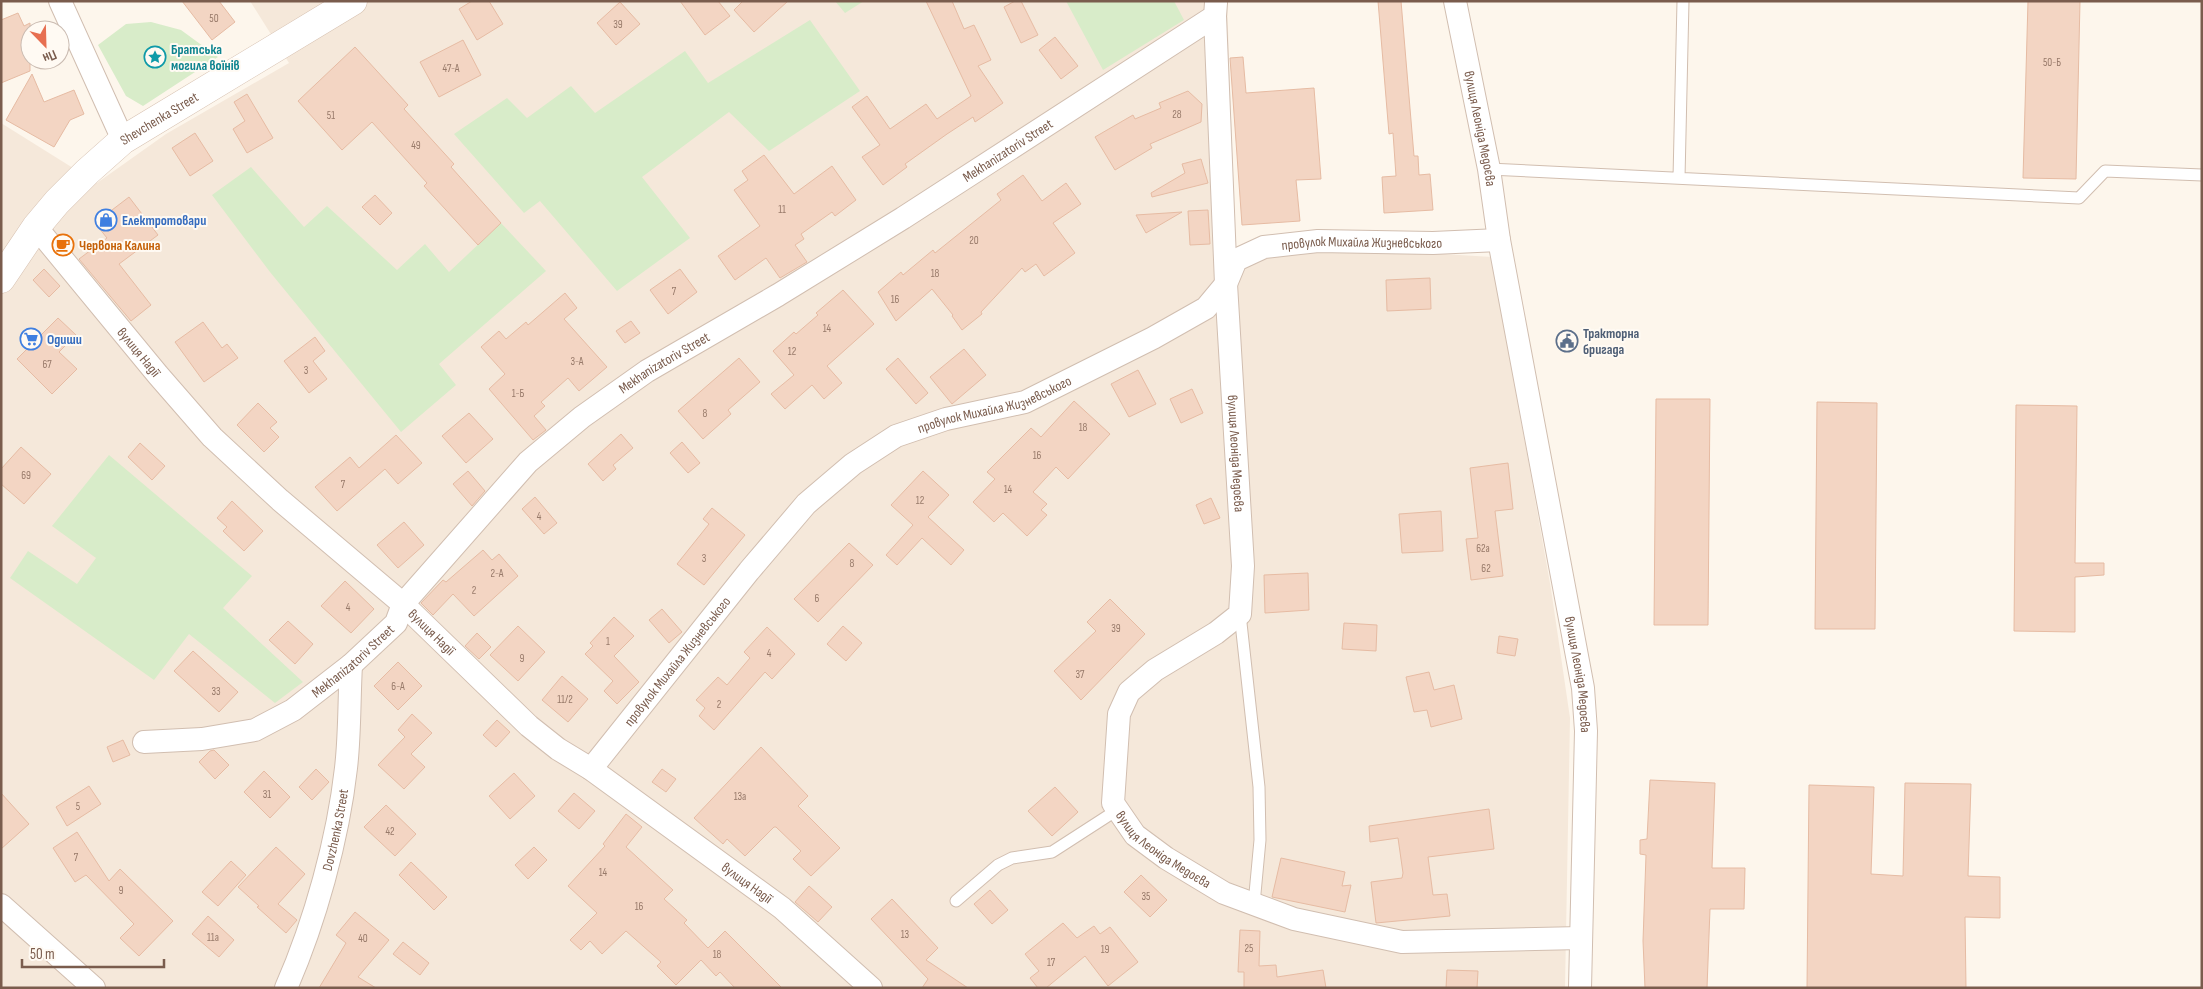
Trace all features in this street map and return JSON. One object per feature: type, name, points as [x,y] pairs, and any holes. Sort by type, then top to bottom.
[{"type":"main road","name":"Shevchenka Street","points":[[1,280],[36,228],[57,202],[86,172],[123,140],[354,1]]},
{"type":"street","points":[[60,1],[123,140]]},
{"type":"street","name":"вулиця Леоніда Медоєва","points":[[1455,1],[1489,169],[1499,240],[1583,688],[1586,731],[1580,988]]},
{"type":"street","name":"вулиця Леоніда Медоєва","points":[[1216,9],[1226,284],[1243,566],[1240,614],[1216,633],[1155,670],[1129,692],[1119,714],[1113,803],[1134,835],[1166,858],[1224,892],[1294,919],[1402,942],[1581,938]]},
{"type":"street","name":"Mekhanizatoriv Street","points":[[144,742],[202,739],[255,730],[293,710],[351,665],[396,623],[403,604],[528,462],[582,416],[647,372],[778,295],[903,218],[1216,9]]},
{"type":"street","name":"вулиця Надії","points":[[36,228],[212,436],[280,500],[403,604],[530,726],[558,749],[592,769],[782,908],[871,988]]},
{"type":"street","name":"провулок Михайла Жизневського","points":[[592,769],[761,556],[806,504],[853,464],[896,436],[946,419],[1025,402],[1153,338],[1206,308],[1226,284],[1236,260],[1264,248],[1318,242],[1433,243],[1499,240]]},
{"type":"street","name":"Dovzhenka Street","points":[[286,988],[299,958],[334,841],[346,767],[351,665]]},
{"type":"street","points":[[1,905],[94,988]]},
{"type":"lane","points":[[1679,178],[1683,1]]},
{"type":"lane","points":[[1489,169],[2079,198],[2105,171],[2202,175]]},
{"type":"lane","points":[[1240,614],[1259,788],[1260,840],[1254,904]]},
{"type":"lane","points":[[956,901],[998,864],[1012,858],[1052,852],[1117,810]]},
{"type":"shaded area","points":[[250,1],[1227,1],[1236,260],[1312,246],[1492,257],[1551,589],[1570,718],[1565,988],[1,988],[1,123],[97,183],[166,134],[289,63]]},
{"type":"green space","points":[[835,1],[864,1],[845,13]]},
{"type":"green space","points":[[1066,1],[1174,1],[1184,20],[1103,70]]},
{"type":"green space","points":[[810,20],[860,91],[769,151],[729,112],[642,177],[690,238],[617,291],[540,201],[524,213],[454,134],[507,98],[527,118],[571,86],[595,113],[685,51],[708,83]]},
{"type":"green space","points":[[151,22],[181,30],[218,57],[143,106],[126,96],[98,45],[126,24]]},
{"type":"green space","points":[[251,167],[304,227],[327,206],[397,270],[425,244],[449,272],[501,223],[546,271],[439,364],[456,385],[401,432],[270,272],[212,195]]},
{"type":"green space","points":[[109,455],[252,576],[223,608],[303,682],[275,703],[189,634],[154,680],[10,578],[28,551],[77,584],[96,558],[52,526]]},
{"type":"building","points":[[182,1],[219,1],[235,22],[212,40]]},
{"type":"building","points":[[472,1],[489,1],[503,24],[477,40],[459,9]]},
{"type":"building","points":[[680,1],[718,1],[730,16],[705,35]]},
{"type":"building","points":[[743,1],[788,1],[754,32],[734,10]]},
{"type":"building","points":[[926,1],[952,1],[964,29],[974,25],[991,60],[978,66],[1003,103],[975,122],[973,117],[947,134],[905,164],[907,167],[883,185],[862,157],[880,145],[852,107],[867,96],[890,129],[926,104],[937,119],[971,96]]},
{"type":"building","points":[[1015,1],[1021,1],[1038,35],[1021,43],[1004,7]]},
{"type":"building","points":[[1378,1],[1401,1],[1414,156],[1418,156],[1419,175],[1430,174],[1433,210],[1384,213],[1382,177],[1396,176],[1393,133],[1389,134]]},
{"type":"building","points":[[2028,1],[2080,1],[2076,179],[2023,178]]},
{"type":"building","points":[[620,2],[640,24],[616,45],[597,23]]},
{"type":"building","points":[[18,13],[21,20],[20,70],[30,71],[1,83],[1,20]]},
{"type":"building","points":[[1055,37],[1078,66],[1061,79],[1039,50]]},
{"type":"building","points":[[463,40],[481,75],[439,97],[420,62]]},
{"type":"building","points":[[355,47],[408,105],[404,109],[454,164],[451,167],[501,223],[478,245],[424,186],[427,183],[372,122],[342,150],[298,101]]},
{"type":"building","points":[[1243,57],[1246,93],[1314,88],[1321,179],[1296,180],[1300,221],[1242,225],[1230,58]]},
{"type":"building","points":[[32,74],[44,102],[74,90],[84,114],[70,120],[54,147],[6,120]]},
{"type":"building","points":[[1188,91],[1202,104],[1201,122],[1150,144],[1152,148],[1115,170],[1095,137],[1133,115],[1135,119],[1161,108],[1159,103]]},
{"type":"building","points":[[247,94],[273,138],[247,153],[233,129],[245,121],[234,102]]},
{"type":"building","points":[[195,133],[213,161],[190,176],[172,148]]},
{"type":"building","points":[[764,155],[794,194],[832,166],[856,200],[835,216],[832,212],[801,234],[804,239],[795,245],[807,262],[780,278],[766,258],[735,280],[718,256],[760,226],[734,190],[748,180],[742,171]]},
{"type":"building","points":[[1201,159],[1208,183],[1152,197],[1151,193],[1185,173],[1182,164]]},
{"type":"building","points":[[1023,175],[1042,201],[1066,183],[1081,204],[1053,223],[1075,253],[1044,276],[1036,264],[1025,272],[1022,268],[981,312],[982,314],[962,330],[953,315],[932,289],[896,321],[878,292],[901,272],[903,275],[933,250],[935,253],[1001,200],[997,194]]},
{"type":"building","points":[[375,195],[392,213],[380,225],[362,207]]},
{"type":"building","points":[[129,197],[158,235],[119,264],[151,305],[131,321],[79,259],[107,238],[95,223]]},
{"type":"building","points":[[1208,210],[1210,244],[1190,245],[1188,211]]},
{"type":"building","points":[[1182,212],[1146,233],[1136,215]]},
{"type":"building","points":[[44,269],[60,286],[49,297],[33,280]]},
{"type":"building","points":[[680,269],[697,292],[668,314],[650,290]]},
{"type":"building","points":[[1430,278],[1431,309],[1387,311],[1386,280]]},
{"type":"building","points":[[843,290],[874,324],[827,366],[842,383],[824,399],[812,385],[785,409],[771,394],[794,375],[773,351],[794,332],[796,334],[818,315],[816,313]]},
{"type":"building","points":[[565,293],[577,308],[564,319],[607,367],[579,391],[568,378],[541,402],[545,406],[534,416],[546,430],[533,440],[489,389],[505,374],[481,347],[499,331],[506,339],[526,322],[528,325]]},
{"type":"building","points":[[58,318],[76,335],[59,352],[77,369],[52,394],[17,359]]},
{"type":"building","points":[[631,321],[640,333],[625,343],[616,331]]},
{"type":"building","points":[[203,322],[222,348],[227,344],[238,358],[204,382],[175,342]]},
{"type":"building","points":[[315,337],[325,351],[313,361],[327,379],[309,393],[284,361]]},
{"type":"building","points":[[964,349],[986,375],[952,404],[930,377]]},
{"type":"building","points":[[739,358],[760,382],[728,410],[731,414],[703,439],[678,411]]},
{"type":"building","points":[[898,358],[928,393],[916,404],[886,369]]},
{"type":"building","points":[[1138,370],[1156,404],[1129,417],[1111,384]]},
{"type":"building","points":[[1192,389],[1203,413],[1181,423],[1170,399]]},
{"type":"building","points":[[1656,399],[1710,399],[1708,625],[1654,625]]},
{"type":"building","points":[[1074,401],[1110,434],[1068,479],[1056,467],[1033,492],[1047,504],[1041,510],[1047,515],[1027,536],[1003,513],[994,522],[973,502],[995,479],[987,472],[1031,428],[1041,437]]},
{"type":"building","points":[[1817,402],[1877,403],[1875,629],[1815,629]]},
{"type":"building","points":[[258,403],[277,422],[270,428],[279,437],[264,452],[237,425]]},
{"type":"building","points":[[2016,405],[2077,406],[2075,563],[2104,563],[2104,575],[2075,577],[2075,632],[2014,631]]},
{"type":"building","points":[[469,413],[493,439],[466,463],[442,436]]},
{"type":"building","points":[[621,434],[633,448],[613,465],[616,469],[603,481],[588,464]]},
{"type":"building","points":[[396,435],[422,463],[398,484],[385,469],[337,511],[315,487],[350,457],[359,468]]},
{"type":"building","points":[[682,442],[700,463],[688,473],[670,453]]},
{"type":"building","points":[[140,443],[165,466],[152,480],[128,457]]},
{"type":"building","points":[[21,447],[51,474],[24,504],[1,484],[1,469]]},
{"type":"building","points":[[1508,463],[1513,509],[1495,511],[1503,576],[1471,580],[1466,539],[1478,538],[1470,468]]},
{"type":"building","points":[[468,471],[485,491],[472,506],[453,484]]},
{"type":"building","points":[[923,471],[949,495],[928,517],[964,550],[951,565],[922,538],[897,565],[886,555],[913,525],[891,505]]},
{"type":"building","points":[[535,497],[557,523],[544,534],[522,509]]},
{"type":"building","points":[[1211,498],[1220,518],[1204,524],[1196,505]]},
{"type":"building","points":[[232,501],[263,531],[244,551],[223,531],[227,527],[217,518]]},
{"type":"building","points":[[712,508],[745,535],[704,585],[677,564],[709,524],[703,519]]},
{"type":"building","points":[[1441,511],[1443,551],[1402,553],[1399,514]]},
{"type":"building","points":[[404,522],[424,545],[398,568],[377,545]]},
{"type":"building","points":[[849,543],[873,565],[818,622],[794,599]]},
{"type":"building","points":[[483,550],[492,560],[499,554],[518,576],[474,616],[453,594],[433,615],[421,603],[443,580],[446,582]]},
{"type":"building","points":[[1308,573],[1309,610],[1265,613],[1264,575]]},
{"type":"building","points":[[345,581],[374,609],[351,633],[321,606]]},
{"type":"building","points":[[1110,599],[1145,634],[1081,700],[1054,671],[1096,631],[1087,622]]},
{"type":"building","points":[[662,609],[682,632],[669,643],[649,620]]},
{"type":"building","points":[[614,617],[634,636],[614,656],[639,682],[617,704],[604,691],[613,681],[585,654],[593,646],[590,643]]},
{"type":"building","points":[[288,621],[313,644],[295,664],[269,640]]},
{"type":"building","points":[[1344,623],[1377,625],[1376,651],[1342,649]]},
{"type":"building","points":[[518,626],[545,652],[518,681],[490,655]]},
{"type":"building","points":[[843,626],[862,643],[846,661],[827,644]]},
{"type":"building","points":[[767,627],[795,654],[772,679],[765,672],[714,730],[699,716],[705,708],[696,700],[718,677],[727,685],[750,658],[744,652]]},
{"type":"building","points":[[477,633],[491,647],[479,659],[465,646]]},
{"type":"building","points":[[1499,636],[1518,639],[1515,656],[1497,653]]},
{"type":"building","points":[[193,651],[238,692],[219,712],[174,671]]},
{"type":"building","points":[[398,662],[422,686],[398,710],[374,686]]},
{"type":"building","points":[[1429,672],[1434,690],[1454,685],[1462,719],[1431,727],[1427,710],[1414,712],[1406,677]]},
{"type":"building","points":[[562,676],[588,699],[568,722],[542,700]]},
{"type":"building","points":[[412,714],[432,733],[411,754],[425,767],[404,789],[378,765],[405,737],[398,730]]},
{"type":"building","points":[[497,720],[510,732],[496,747],[483,735]]},
{"type":"building","points":[[123,740],[130,755],[113,762],[107,747]]},
{"type":"building","points":[[761,747],[808,796],[798,806],[840,848],[811,876],[793,859],[801,851],[776,827],[745,856],[727,839],[723,844],[694,818]]},
{"type":"building","points":[[214,750],[229,765],[215,779],[199,762],[210,751]]},
{"type":"building","points":[[316,769],[329,782],[312,800],[299,787]]},
{"type":"building","points":[[662,769],[676,779],[666,792],[652,782]]},
{"type":"building","points":[[264,771],[290,797],[270,818],[244,792]]},
{"type":"building","points":[[514,773],[535,796],[510,819],[489,796]]},
{"type":"building","points":[[1650,780],[1715,783],[1712,868],[1745,868],[1744,909],[1710,909],[1707,988],[1645,988],[1643,941],[1646,855],[1640,854],[1640,840],[1647,839]]},
{"type":"building","points":[[1905,783],[1971,784],[1968,876],[2000,877],[2000,918],[1965,917],[1966,988],[1807,988],[1809,785],[1874,787],[1871,874],[1903,876]]},
{"type":"building","points":[[89,786],[101,804],[67,826],[56,807]]},
{"type":"building","points":[[1055,787],[1078,812],[1052,836],[1028,811]]},
{"type":"building","points":[[1,793],[29,824],[1,849]]},
{"type":"building","points":[[574,793],[595,811],[579,829],[558,811]]},
{"type":"building","points":[[386,805],[416,834],[395,856],[364,827]]},
{"type":"building","points":[[1489,809],[1494,849],[1428,857],[1433,895],[1447,894],[1450,916],[1376,923],[1371,882],[1402,878],[1403,873],[1398,838],[1370,842],[1369,826]]},
{"type":"building","points":[[626,814],[642,827],[626,847],[673,890],[664,899],[687,920],[684,923],[708,948],[725,931],[782,988],[735,988],[720,972],[716,976],[701,960],[676,985],[657,966],[661,962],[626,931],[602,954],[590,941],[581,950],[570,940],[597,913],[568,886],[605,846],[603,844]]},
{"type":"building","points":[[77,832],[109,881],[120,869],[173,921],[139,956],[120,938],[134,924],[86,875],[75,882],[53,848]]},
{"type":"building","points":[[276,847],[305,874],[278,904],[297,920],[286,933],[238,887]]},
{"type":"building","points":[[534,847],[547,860],[528,879],[515,865]]},
{"type":"building","points":[[1281,858],[1345,872],[1342,886],[1351,885],[1345,912],[1272,897]]},
{"type":"building","points":[[231,861],[246,875],[218,906],[202,892]]},
{"type":"building","points":[[411,862],[447,897],[434,910],[399,875]]},
{"type":"building","points":[[1141,875],[1167,900],[1150,917],[1124,892]]},
{"type":"building","points":[[809,886],[832,907],[818,922],[795,902]]},
{"type":"building","points":[[990,890],[1008,910],[992,924],[974,904]]},
{"type":"building","points":[[892,899],[938,948],[926,960],[968,988],[922,988],[928,979],[871,919]]},
{"type":"building","points":[[355,912],[389,940],[358,977],[376,988],[319,988],[346,943],[336,935]]},
{"type":"building","points":[[208,916],[234,940],[219,957],[192,934]]},
{"type":"building","points":[[1063,923],[1077,938],[1094,926],[1100,934],[1110,927],[1138,962],[1108,986],[1085,956],[1046,988],[1038,988],[1030,978],[1039,971],[1025,954]]},
{"type":"building","points":[[1240,930],[1260,931],[1259,966],[1276,965],[1277,977],[1323,970],[1326,988],[1244,988],[1244,972],[1238,972]]},
{"type":"building","points":[[403,942],[429,963],[420,975],[393,954]]},
{"type":"building","points":[[1447,970],[1478,971],[1477,988],[1446,988]]},
{"type":"place","name":"Братська могила воїнів","points":[[155,57]]},
{"type":"place","name":"Електротовари","points":[[106,220]]},
{"type":"place","name":"Червона Калина","points":[[63,245]]},
{"type":"place","name":"Одиши","points":[[31,339]]},
{"type":"place","name":"Тракторна бригада","points":[[1567,341]]}]
